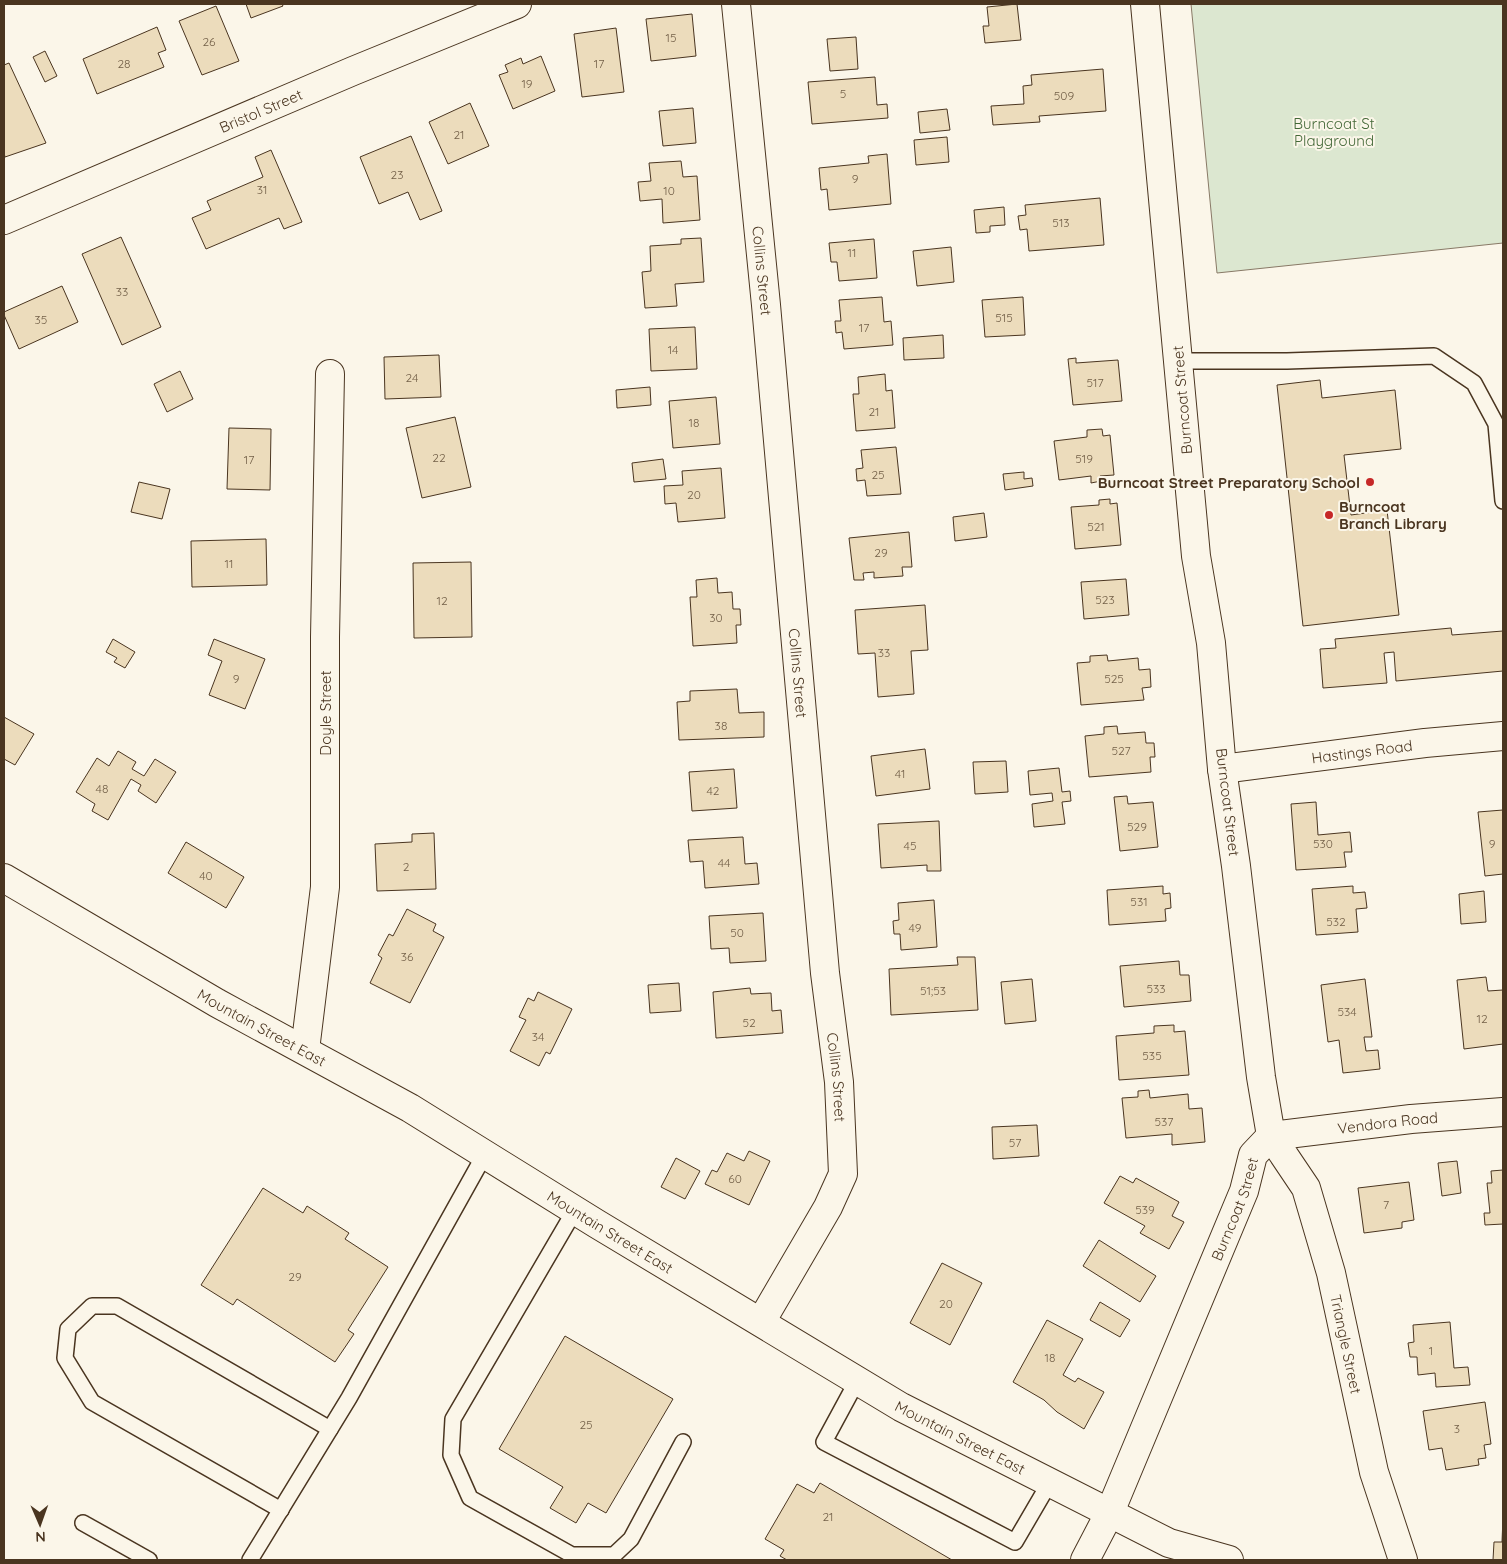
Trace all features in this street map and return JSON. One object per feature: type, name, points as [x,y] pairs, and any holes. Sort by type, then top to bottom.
[{"type":"street","name":"Bristol Street","points":[[4,220],[353,71],[518,4]]},
{"type":"street","name":"Collins Street","points":[[736,4],[766,305],[825,973],[838,1082],[843,1174],[828,1207],[761,1322]]},
{"type":"street","name":"Burncoat Street","points":[[1085,1560],[1110,1512],[1244,1191],[1252,1155],[1271,1136],[1261,1077],[1236,866],[1222,769],[1211,643],[1196,556],[1145,4]]},
{"type":"street","name":"Doyle Street","points":[[305,1050],[325,887],[325,637],[330,374]]},
{"type":"street","name":"Hastings Road","points":[[1222,769],[1425,743],[1503,736]]},
{"type":"street","name":"Mountain Street East","points":[[4,878],[209,998],[410,1108],[901,1407],[1110,1512],[1169,1543],[1183,1554],[1229,1560]]},
{"type":"street","name":"Vendora Road","points":[[1271,1136],[1411,1119],[1503,1112]]},
{"type":"street","name":"Triangle Street","points":[[1271,1136],[1306,1188],[1331,1273],[1374,1472],[1403,1560]]},
{"type":"lane","points":[[1178,361],[1287,361],[1434,356],[1474,383],[1496,424],[1503,501]]},
{"type":"lane","points":[[250,1560],[349,1398],[485,1154]]},
{"type":"lane","points":[[575,1210],[453,1419],[451,1455],[470,1498],[572,1555],[614,1554],[631,1539],[683,1442]]},
{"type":"lane","points":[[281,1510],[92,1402],[65,1358],[68,1330],[92,1306],[117,1306],[330,1429]]},
{"type":"lane","points":[[857,1380],[824,1442],[1015,1542],[1050,1482]]},
{"type":"lane","points":[[82,1523],[149,1560]]},
{"type":"green space","name":"Burncoat St Playground","points":[[1191,4],[1503,4],[1503,243],[1217,273]]},
{"type":"building","points":[[246,4],[282,4],[283,6],[251,18]]},
{"type":"building","points":[[1017,4],[1021,40],[985,43],[983,26],[989,26],[987,7]]},
{"type":"building","points":[[216,6],[239,61],[202,75],[179,21]]},
{"type":"building","points":[[692,14],[696,56],[651,61],[646,19]]},
{"type":"building","points":[[157,27],[166,50],[158,53],[164,67],[97,94],[83,59]]},
{"type":"building","points":[[616,28],[624,92],[582,97],[574,34]]},
{"type":"building","points":[[856,37],[858,69],[830,71],[827,39]]},
{"type":"building","points":[[45,51],[57,76],[45,82],[33,57]]},
{"type":"building","points":[[541,56],[555,91],[513,109],[499,75],[508,72],[505,65],[521,58],[523,64]]},
{"type":"building","points":[[9,63],[46,143],[5,157],[4,65]]},
{"type":"building","points":[[1103,69],[1106,111],[1039,116],[1040,122],[993,125],[991,106],[1024,104],[1023,86],[1032,85],[1031,75]]},
{"type":"building","points":[[875,77],[877,105],[887,104],[888,118],[812,124],[808,82]]},
{"type":"building","points":[[470,103],[489,146],[448,164],[429,122]]},
{"type":"building","points":[[693,108],[696,143],[663,146],[659,111]]},
{"type":"building","points":[[947,109],[950,130],[920,133],[918,112]]},
{"type":"building","points":[[411,136],[442,211],[420,220],[408,192],[379,204],[360,157]]},
{"type":"building","points":[[947,137],[949,162],[916,165],[914,140]]},
{"type":"building","points":[[271,150],[302,222],[284,229],[279,218],[206,249],[192,218],[211,210],[207,201],[263,177],[255,157]]},
{"type":"building","points":[[887,154],[891,204],[829,210],[827,189],[821,190],[819,168],[869,163],[868,156]]},
{"type":"building","points":[[681,161],[683,177],[697,176],[700,220],[663,223],[662,199],[640,201],[638,182],[651,181],[649,163]]},
{"type":"building","points":[[1100,198],[1104,245],[1029,251],[1027,229],[1020,230],[1018,216],[1026,215],[1025,205]]},
{"type":"building","points":[[1004,207],[1005,225],[990,226],[990,232],[976,233],[974,210]]},
{"type":"building","points":[[121,237],[161,327],[122,345],[82,254]]},
{"type":"building","points":[[701,238],[704,282],[675,284],[677,306],[645,308],[642,272],[651,271],[650,246],[681,244],[681,239]]},
{"type":"building","points":[[874,239],[877,278],[839,281],[837,262],[831,262],[829,243]]},
{"type":"building","points":[[951,247],[954,282],[917,286],[913,251]]},
{"type":"building","points":[[62,286],[78,322],[19,349],[4,312]]},
{"type":"building","points":[[882,297],[884,322],[891,321],[893,345],[844,349],[842,332],[836,333],[835,321],[841,321],[839,300]]},
{"type":"building","points":[[1023,297],[1025,335],[985,337],[982,300]]},
{"type":"building","points":[[695,327],[697,369],[651,371],[649,329]]},
{"type":"building","points":[[943,335],[944,358],[904,360],[903,338]]},
{"type":"building","points":[[439,355],[441,397],[385,399],[384,357]]},
{"type":"building","points":[[1076,358],[1076,363],[1118,360],[1122,401],[1073,405],[1068,359]]},
{"type":"building","points":[[180,371],[193,399],[167,412],[154,384]]},
{"type":"building","points":[[885,374],[886,391],[892,390],[895,428],[856,431],[853,394],[859,394],[858,377]]},
{"type":"building","points":[[1320,380],[1322,398],[1395,390],[1401,449],[1344,455],[1351,515],[1387,510],[1399,615],[1303,626],[1277,385]]},
{"type":"building","points":[[650,387],[651,405],[617,408],[616,390]]},
{"type":"building","points":[[716,397],[720,444],[673,448],[669,401]]},
{"type":"building","points":[[455,417],[471,487],[422,498],[406,428]]},
{"type":"building","points":[[229,428],[271,429],[270,490],[227,489]]},
{"type":"building","points":[[1102,429],[1103,436],[1110,435],[1114,475],[1100,476],[1101,481],[1091,483],[1091,476],[1059,480],[1054,441],[1087,437],[1087,430]]},
{"type":"building","points":[[896,447],[901,494],[867,496],[865,480],[857,481],[856,469],[863,468],[861,450]]},
{"type":"building","points":[[663,459],[666,479],[634,482],[632,463]]},
{"type":"building","points":[[721,468],[725,518],[678,522],[676,503],[665,504],[664,486],[683,485],[682,471]]},
{"type":"building","points":[[1024,472],[1024,479],[1032,478],[1033,486],[1005,490],[1003,474]]},
{"type":"building","points":[[139,482],[170,489],[162,519],[131,512]]},
{"type":"building","points":[[1110,499],[1110,504],[1117,503],[1121,545],[1075,549],[1071,507],[1099,505],[1099,500]]},
{"type":"building","points":[[984,513],[987,537],[955,541],[953,517]]},
{"type":"building","points":[[909,532],[912,567],[902,567],[903,576],[874,578],[874,572],[863,573],[864,580],[854,580],[849,538]]},
{"type":"building","points":[[266,539],[267,585],[192,587],[191,541]]},
{"type":"building","points":[[471,562],[472,637],[414,638],[413,563]]},
{"type":"building","points":[[717,578],[718,593],[732,592],[733,609],[740,609],[741,625],[736,625],[737,643],[693,646],[690,597],[697,597],[696,580]]},
{"type":"building","points":[[1126,579],[1129,615],[1084,619],[1081,582]]},
{"type":"building","points":[[925,605],[928,650],[911,651],[914,694],[878,697],[875,653],[858,654],[855,610]]},
{"type":"building","points":[[1451,628],[1452,635],[1503,631],[1503,671],[1396,681],[1394,652],[1384,653],[1387,683],[1323,688],[1320,649],[1336,648],[1335,639]]},
{"type":"building","points":[[113,639],[135,652],[125,668],[114,662],[117,658],[106,652]]},
{"type":"building","points":[[214,639],[265,659],[245,709],[209,695],[222,661],[208,655]]},
{"type":"building","points":[[1107,655],[1108,661],[1138,658],[1139,670],[1150,669],[1151,687],[1142,688],[1144,700],[1081,705],[1077,663],[1090,662],[1090,656]]},
{"type":"building","points":[[737,689],[739,713],[764,712],[764,737],[679,740],[677,702],[690,701],[690,691]]},
{"type":"building","points":[[4,717],[34,734],[15,765],[4,759]]},
{"type":"building","points":[[1117,726],[1118,734],[1145,732],[1146,743],[1154,743],[1155,757],[1150,757],[1151,772],[1089,777],[1085,736],[1104,734],[1104,727]]},
{"type":"building","points":[[925,749],[930,789],[876,796],[871,756]]},
{"type":"building","points":[[118,751],[136,762],[132,769],[144,776],[155,759],[176,772],[156,803],[138,791],[141,785],[131,779],[108,820],[92,811],[95,804],[76,792],[97,758],[109,766]]},
{"type":"building","points":[[1006,761],[1008,792],[975,794],[973,762]]},
{"type":"building","points":[[1059,768],[1062,792],[1070,791],[1071,801],[1062,802],[1065,824],[1034,827],[1032,804],[1053,801],[1052,793],[1030,795],[1028,771]]},
{"type":"building","points":[[734,769],[737,808],[692,811],[689,772]]},
{"type":"building","points":[[1127,796],[1128,804],[1153,802],[1158,847],[1120,851],[1114,797]]},
{"type":"building","points":[[1316,802],[1318,835],[1350,832],[1352,852],[1344,852],[1346,867],[1296,870],[1291,804]]},
{"type":"building","points":[[1503,810],[1503,874],[1485,876],[1478,812]]},
{"type":"building","points":[[939,821],[941,871],[927,871],[927,865],[881,868],[878,824]]},
{"type":"building","points":[[434,833],[436,889],[377,891],[375,844],[412,842],[412,834]]},
{"type":"building","points":[[743,837],[745,864],[757,863],[759,884],[705,888],[703,861],[690,862],[688,840]]},
{"type":"building","points":[[186,842],[244,877],[226,908],[168,873]]},
{"type":"building","points":[[1163,886],[1163,894],[1170,893],[1171,908],[1165,909],[1166,921],[1109,925],[1107,890]]},
{"type":"building","points":[[1353,886],[1353,893],[1365,892],[1367,908],[1356,909],[1358,932],[1316,935],[1312,889]]},
{"type":"building","points":[[1484,891],[1486,922],[1461,924],[1459,894]]},
{"type":"building","points":[[934,900],[937,947],[901,950],[900,934],[894,934],[893,921],[899,920],[898,903]]},
{"type":"building","points":[[407,909],[436,924],[433,931],[444,937],[410,1003],[370,983],[382,958],[378,955],[389,934],[393,936]]},
{"type":"building","points":[[763,913],[766,961],[730,963],[729,948],[711,949],[709,916]]},
{"type":"building","points":[[957,957],[975,957],[978,1010],[891,1015],[889,969],[958,965]]},
{"type":"building","points":[[1179,961],[1180,975],[1189,975],[1191,1001],[1124,1007],[1120,966]]},
{"type":"building","points":[[1486,977],[1488,991],[1503,990],[1503,1044],[1464,1049],[1457,980]]},
{"type":"building","points":[[1032,979],[1036,1021],[1005,1024],[1001,982]]},
{"type":"building","points":[[1365,979],[1372,1037],[1364,1037],[1366,1051],[1378,1050],[1380,1069],[1343,1073],[1339,1040],[1328,1042],[1321,985]]},
{"type":"building","points":[[679,983],[681,1011],[650,1013],[648,985]]},
{"type":"building","points":[[750,988],[751,994],[771,993],[772,1011],[781,1010],[783,1033],[716,1038],[713,992]]},
{"type":"building","points":[[538,992],[572,1009],[550,1054],[546,1052],[539,1066],[510,1051],[526,1020],[519,1017],[528,998],[534,1001]]},
{"type":"building","points":[[1174,1025],[1174,1032],[1185,1031],[1189,1075],[1119,1080],[1116,1036],[1154,1033],[1154,1026]]},
{"type":"building","points":[[1149,1090],[1150,1098],[1188,1094],[1189,1109],[1202,1108],[1205,1142],[1172,1145],[1172,1134],[1126,1138],[1122,1098],[1138,1097],[1138,1091]]},
{"type":"building","points":[[1037,1125],[1039,1156],[993,1159],[992,1127]]},
{"type":"building","points":[[749,1151],[770,1161],[749,1205],[705,1184],[712,1170],[717,1172],[727,1153],[744,1161]]},
{"type":"building","points":[[676,1158],[700,1171],[685,1199],[661,1187]]},
{"type":"building","points":[[1457,1161],[1461,1193],[1442,1196],[1438,1163]]},
{"type":"building","points":[[1503,1170],[1503,1224],[1485,1225],[1484,1213],[1490,1213],[1487,1183],[1492,1183],[1491,1171]]},
{"type":"building","points":[[1120,1176],[1133,1183],[1136,1178],[1179,1202],[1172,1216],[1184,1222],[1169,1249],[1140,1233],[1145,1226],[1104,1203]]},
{"type":"building","points":[[1409,1182],[1414,1220],[1402,1222],[1402,1228],[1364,1233],[1358,1188]]},
{"type":"building","points":[[263,1188],[303,1213],[307,1206],[349,1233],[345,1239],[388,1267],[348,1330],[354,1334],[335,1362],[237,1299],[233,1305],[201,1285]]},
{"type":"building","points":[[1099,1240],[1156,1276],[1140,1302],[1083,1266]]},
{"type":"building","points":[[942,1263],[982,1283],[950,1345],[910,1323]]},
{"type":"building","points":[[1100,1302],[1130,1320],[1120,1337],[1090,1320]]},
{"type":"building","points":[[1047,1320],[1083,1339],[1063,1375],[1075,1382],[1078,1378],[1104,1392],[1084,1429],[1057,1412],[1044,1400],[1013,1382]]},
{"type":"building","points":[[1450,1322],[1454,1368],[1468,1367],[1470,1385],[1436,1387],[1435,1373],[1418,1375],[1417,1357],[1410,1357],[1408,1343],[1414,1342],[1413,1325]]},
{"type":"building","points":[[565,1336],[673,1399],[606,1513],[588,1503],[576,1523],[550,1508],[563,1487],[499,1449]]},
{"type":"building","points":[[1485,1402],[1491,1444],[1484,1445],[1486,1458],[1478,1459],[1479,1465],[1446,1470],[1442,1448],[1429,1450],[1423,1411]]},
{"type":"building","points":[[820,1483],[952,1560],[787,1560],[780,1556],[784,1550],[765,1539],[797,1484],[814,1493]]},
{"type":"building","points":[[1503,1517],[1503,1560],[1493,1560],[1494,1542],[1502,1542]]},
{"type":"place","name":"Burncoat Street Preparatory School","points":[[1370,482]]},
{"type":"place","name":"Burncoat Branch Library","points":[[1329,515]]}]
